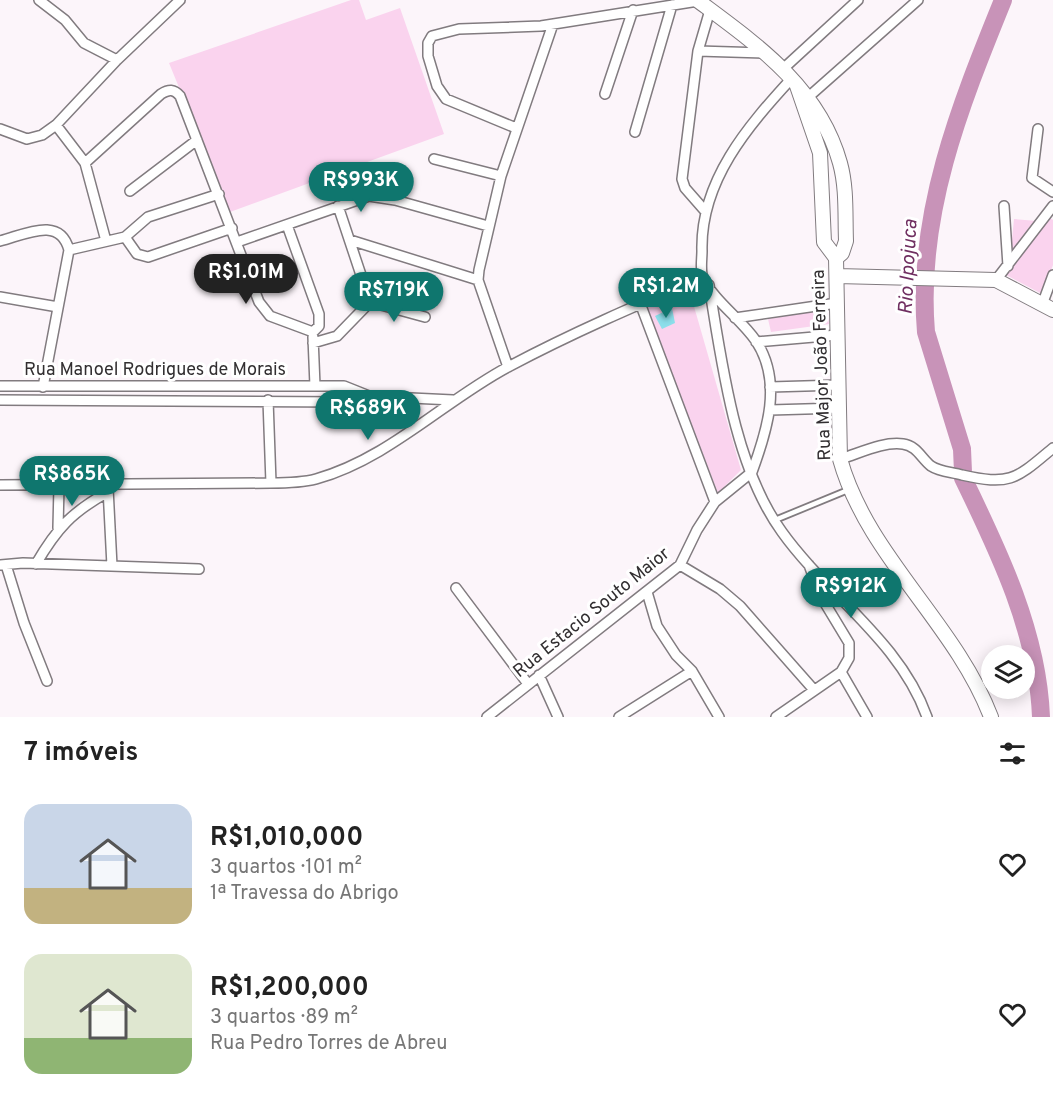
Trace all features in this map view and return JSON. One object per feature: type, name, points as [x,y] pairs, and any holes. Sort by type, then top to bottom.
[{"type":"main road","points":[[697,1],[767,53],[791,77]]},
{"type":"main road","name":"Rua Major João Ferreira","points":[[791,77],[840,163],[845,246],[836,258]]},
{"type":"main road","name":"Rua Major João Ferreira","points":[[805,100],[820,153],[824,242],[836,258],[840,459],[848,490],[868,524],[965,665],[982,692],[991,717]]},
{"type":"main road","points":[[822,204],[844,201]]},
{"type":"main road","points":[[837,276],[996,280],[1048,307]]},
{"type":"street","points":[[39,0],[65,20],[84,43],[117,60]]},
{"type":"street","points":[[752,472],[765,438],[771,410],[770,387],[756,342],[703,277],[702,238],[706,212],[729,157],[753,121],[858,0]]},
{"type":"street","points":[[805,100],[918,0]]},
{"type":"street","points":[[516,128],[450,103],[437,86],[428,57],[428,43],[432,36],[459,29],[553,24],[697,1]]},
{"type":"street","points":[[0,129],[27,139],[42,135],[56,125],[175,2]]},
{"type":"street","points":[[634,132],[672,5]]},
{"type":"street","points":[[605,94],[633,10]]},
{"type":"street","points":[[706,212],[686,188],[682,179],[698,51],[710,10]]},
{"type":"street","points":[[508,367],[478,280],[488,226],[501,176],[553,24]]},
{"type":"street","points":[[698,51],[767,53]]},
{"type":"street","points":[[85,163],[161,94],[171,90],[180,96],[264,309],[281,322],[313,332]]},
{"type":"street","points":[[56,125],[85,163],[106,242]]},
{"type":"street","points":[[1038,129],[1032,178],[1053,192]]},
{"type":"street","points":[[130,191],[197,140]]},
{"type":"street","points":[[434,159],[501,176]]},
{"type":"street","points":[[68,246],[106,242],[125,237],[148,217],[219,194]]},
{"type":"street","points":[[237,242],[369,196],[383,197],[488,226]]},
{"type":"street","points":[[338,206],[370,302]]},
{"type":"street","points":[[1004,206],[1008,266]]},
{"type":"street","points":[[996,280],[1052,211]]},
{"type":"street","points":[[287,225],[319,314],[319,326],[313,332],[315,386]]},
{"type":"street","points":[[125,237],[137,254],[148,257],[232,228]]},
{"type":"street","points":[[0,242],[46,229],[57,231],[68,246],[43,387]]},
{"type":"street","points":[[350,240],[478,280]]},
{"type":"street","points":[[1048,307],[1053,275]]},
{"type":"street","points":[[0,485],[108,488],[314,480],[337,472],[387,446],[453,400],[508,367],[640,303],[703,277]]},
{"type":"street","points":[[709,285],[725,376],[752,472],[775,520],[809,565],[853,610],[892,656],[916,692],[927,717]]},
{"type":"street","points":[[0,297],[58,307]]},
{"type":"street","points":[[370,302],[425,317]]},
{"type":"street","points":[[313,343],[337,336],[370,302]]},
{"type":"street","points":[[640,303],[715,502]]},
{"type":"street","points":[[735,318],[837,303]]},
{"type":"street","points":[[756,342],[837,335]]},
{"type":"street","points":[[262,384],[270,483]]},
{"type":"street","name":"Rua Manoel Rodrigues de Morais","points":[[0,386],[262,384],[344,386],[369,396],[453,400]]},
{"type":"street","points":[[770,387],[839,385]]},
{"type":"street","points":[[178,400],[179,386]]},
{"type":"street","points":[[0,400],[347,402],[369,396]]},
{"type":"street","points":[[771,410],[840,408]]},
{"type":"street","points":[[840,459],[886,446],[903,444],[919,452],[929,465],[938,470],[991,482],[1006,481],[1019,476],[1053,450]]},
{"type":"street","name":"Rua Estacio Souto Maior","points":[[487,717],[680,565],[715,502],[752,472]]},
{"type":"street","points":[[58,528],[59,486]]},
{"type":"street","points":[[36,564],[58,528],[76,511],[108,488]]},
{"type":"street","points":[[108,488],[111,566]]},
{"type":"street","points":[[47,681],[3,565],[199,569]]},
{"type":"street","points":[[680,565],[720,589],[740,606],[814,690]]},
{"type":"street","points":[[776,717],[841,672],[849,658],[849,643],[820,595],[809,565]]},
{"type":"street","points":[[456,588],[528,684]]},
{"type":"street","points":[[647,592],[657,626],[676,655],[692,670],[718,717]]},
{"type":"street","points":[[619,717],[692,670]]},
{"type":"street","points":[[841,672],[867,717]]},
{"type":"street","points":[[539,675],[558,717]]},
{"type":"lane","points":[[775,520],[848,490]]},
{"type":"shaded area","points":[[351,0],[359,0],[366,20],[400,8],[444,134],[230,212],[169,63]]},
{"type":"shaded area","points":[[1050,218],[1053,220],[1053,265],[1042,294],[1006,275]]},
{"type":"shaded area","points":[[1014,219],[1037,221],[1010,259]]},
{"type":"shaded area","points":[[689,289],[741,470],[718,493],[645,306]]},
{"type":"shaded area","points":[[827,309],[829,324],[771,332],[768,319]]},
{"type":"building","points":[[672,308],[675,323],[662,329],[655,316]]},
{"type":"waterway","name":"Rio Ipojuca","points":[[963,472],[962,449],[926,332],[925,288],[928,246],[935,203],[957,121],[1003,0]]},
{"type":"waterway","name":"Rio Ipojuca","points":[[963,478],[1003,564],[1024,624],[1033,655],[1041,717]]}]
